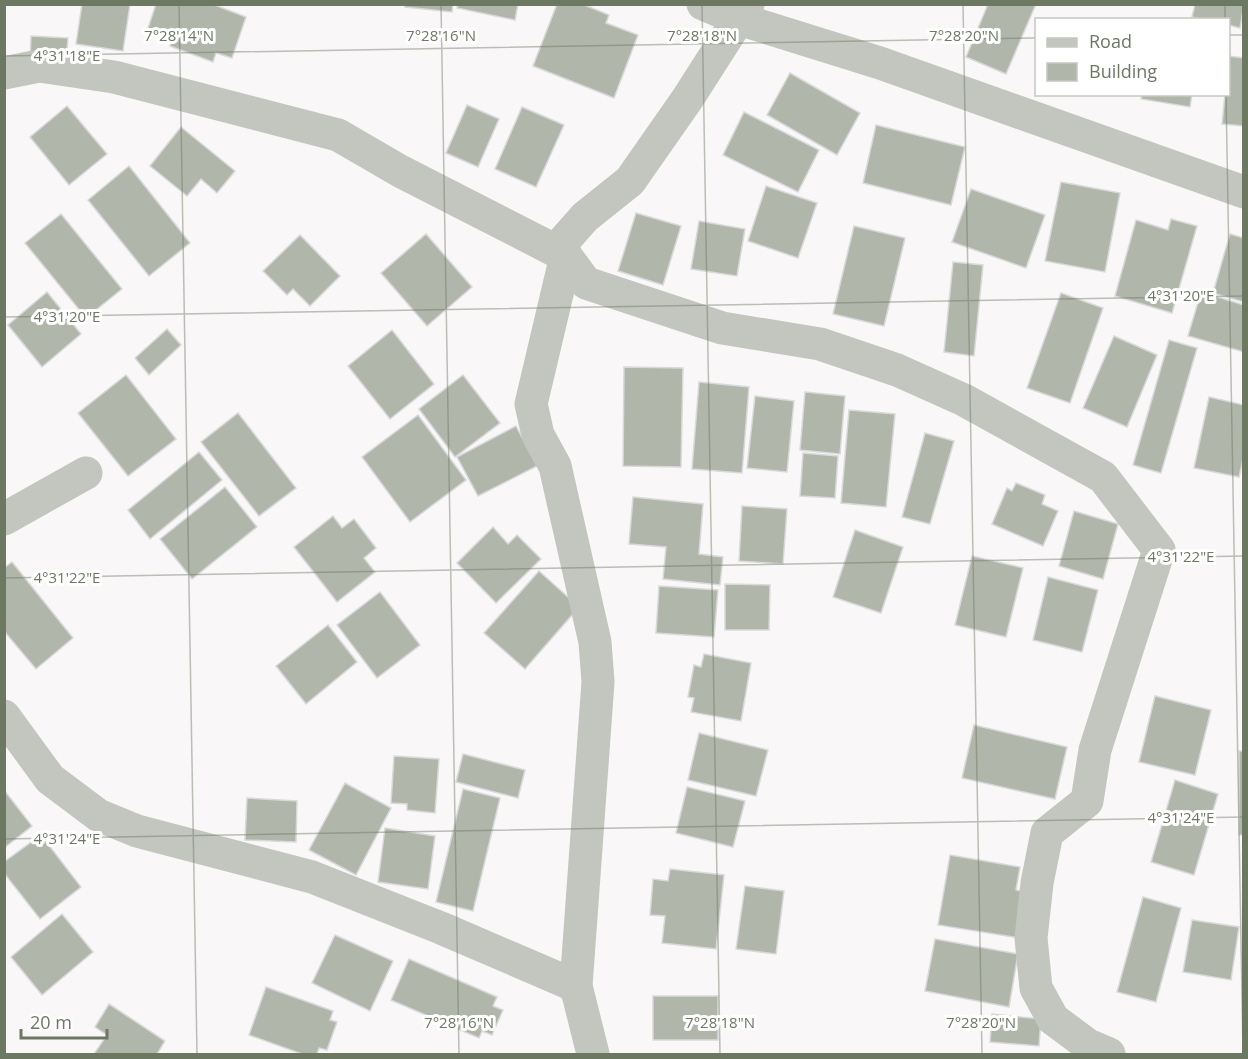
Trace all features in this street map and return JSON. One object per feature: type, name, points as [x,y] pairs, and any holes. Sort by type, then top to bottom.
[{"type":"street","points":[[703,4],[744,12],[880,63],[1244,192]]},
{"type":"street","points":[[744,12],[630,181],[585,217],[562,243],[566,256],[586,283],[722,328],[820,344],[897,370],[964,400],[1103,477],[1159,550],[1095,750],[1087,801],[1047,833],[1036,883],[1031,938],[1036,988],[1053,1019],[1088,1046],[1109,1054]]},
{"type":"street","points":[[4,73],[39,66],[114,77],[338,135],[400,171],[566,256]]},
{"type":"street","points":[[566,256],[531,404],[538,435],[555,466],[596,652],[598,682],[576,986],[593,1054]]},
{"type":"street","points":[[4,519],[86,473]]},
{"type":"street","points":[[4,716],[50,779],[98,815],[137,831],[312,877],[441,928],[576,986]]},
{"type":"building","points":[[82,4],[130,4],[123,51],[76,44]]},
{"type":"building","points":[[156,4],[212,4],[246,17],[232,58],[216,53],[213,62],[170,46],[172,40],[147,31]]},
{"type":"building","points":[[405,4],[453,4],[452,12],[405,7]]},
{"type":"building","points":[[458,4],[518,4],[515,20],[457,8]]},
{"type":"building","points":[[557,4],[582,4],[609,15],[606,23],[638,35],[614,98],[533,66]]},
{"type":"building","points":[[988,4],[1036,4],[1006,74],[966,57]]},
{"type":"building","points":[[1195,4],[1244,4],[1240,28],[1230,26],[1230,18],[1192,17]]},
{"type":"building","points":[[31,36],[68,38],[66,62],[30,61]]},
{"type":"building","points":[[1230,56],[1244,58],[1244,126],[1222,124],[1225,96],[1230,96]]},
{"type":"building","points":[[790,73],[860,113],[837,155],[767,115]]},
{"type":"building","points":[[1142,96],[1192,96],[1190,107],[1141,99]]},
{"type":"building","points":[[467,105],[499,119],[478,167],[446,153]]},
{"type":"building","points":[[67,106],[107,154],[69,185],[30,137]]},
{"type":"building","points":[[522,107],[564,125],[536,187],[495,169]]},
{"type":"building","points":[[744,112],[819,150],[798,192],[723,155]]},
{"type":"building","points":[[876,125],[965,147],[951,205],[863,183]]},
{"type":"building","points":[[181,127],[235,171],[217,193],[201,179],[187,196],[150,166]]},
{"type":"building","points":[[129,166],[190,243],[149,276],[88,200]]},
{"type":"building","points":[[1061,182],[1120,193],[1105,272],[1045,261]]},
{"type":"building","points":[[766,186],[817,203],[798,258],[748,241]]},
{"type":"building","points":[[971,189],[1045,215],[1026,268],[952,242]]},
{"type":"building","points":[[636,213],[681,226],[663,285],[618,271]]},
{"type":"building","points":[[61,214],[122,289],[86,318],[25,243]]},
{"type":"building","points":[[1171,219],[1197,226],[1172,313],[1115,296],[1136,220],[1168,230]]},
{"type":"building","points":[[699,221],[745,229],[737,276],[691,269]]},
{"type":"building","points":[[854,226],[905,238],[884,326],[833,314]]},
{"type":"building","points":[[426,234],[472,287],[427,326],[381,273]]},
{"type":"building","points":[[1230,234],[1244,238],[1244,302],[1213,293]]},
{"type":"building","points":[[300,235],[340,276],[310,306],[293,289],[287,295],[263,271]]},
{"type":"building","points":[[953,262],[983,265],[974,356],[944,352]]},
{"type":"building","points":[[47,292],[81,334],[42,367],[8,325]]},
{"type":"building","points":[[1201,292],[1244,305],[1244,352],[1188,336]]},
{"type":"building","points":[[1061,293],[1103,308],[1070,403],[1027,388]]},
{"type":"building","points":[[167,329],[181,345],[149,375],[135,358]]},
{"type":"building","points":[[392,330],[434,384],[390,419],[348,366]]},
{"type":"building","points":[[1114,336],[1157,355],[1127,427],[1083,408]]},
{"type":"building","points":[[1169,340],[1197,348],[1161,473],[1133,465]]},
{"type":"building","points":[[624,367],[683,368],[681,467],[623,466]]},
{"type":"building","points":[[126,375],[176,439],[128,476],[78,413]]},
{"type":"building","points":[[463,375],[500,423],[455,457],[419,409]]},
{"type":"building","points":[[699,382],[749,387],[742,473],[692,469]]},
{"type":"building","points":[[805,392],[845,396],[840,454],[800,450]]},
{"type":"building","points":[[755,396],[794,401],[787,472],[747,468]]},
{"type":"building","points":[[1209,397],[1244,405],[1244,455],[1239,477],[1194,468]]},
{"type":"building","points":[[849,410],[895,414],[886,507],[841,503]]},
{"type":"building","points":[[238,413],[296,488],[259,516],[201,442]]},
{"type":"building","points":[[418,415],[466,480],[410,522],[362,457]]},
{"type":"building","points":[[516,426],[537,466],[478,496],[457,457]]},
{"type":"building","points":[[925,433],[954,441],[930,524],[902,517]]},
{"type":"building","points":[[199,452],[222,480],[150,539],[128,510]]},
{"type":"building","points":[[803,453],[838,456],[835,498],[800,496]]},
{"type":"building","points":[[1016,483],[1045,495],[1042,504],[1058,511],[1043,546],[992,524],[1007,488],[1012,491]]},
{"type":"building","points":[[225,487],[257,527],[192,579],[160,539]]},
{"type":"building","points":[[633,497],[703,504],[699,554],[723,557],[720,585],[663,579],[666,547],[629,544]]},
{"type":"building","points":[[742,506],[787,509],[783,564],[739,561]]},
{"type":"building","points":[[1074,511],[1118,524],[1103,579],[1059,566]]},
{"type":"building","points":[[333,516],[342,528],[354,519],[376,548],[364,558],[375,572],[337,602],[294,547]]},
{"type":"building","points":[[493,527],[508,544],[517,535],[541,559],[496,603],[457,563]]},
{"type":"building","points":[[855,530],[903,547],[881,613],[833,597]]},
{"type":"building","points":[[972,556],[1023,568],[1006,637],[955,625]]},
{"type":"building","points":[[12,562],[73,638],[36,669],[4,631],[4,568]]},
{"type":"building","points":[[539,571],[579,607],[525,669],[484,633]]},
{"type":"building","points":[[1048,577],[1098,590],[1082,652],[1033,640]]},
{"type":"building","points":[[725,584],[770,585],[769,630],[725,630]]},
{"type":"building","points":[[659,586],[718,590],[714,637],[656,633]]},
{"type":"building","points":[[380,592],[420,645],[377,678],[337,625]]},
{"type":"building","points":[[328,625],[357,662],[306,704],[276,666]]},
{"type":"building","points":[[704,654],[751,663],[741,721],[691,712],[694,698],[688,697],[694,665],[701,667]]},
{"type":"building","points":[[1155,696],[1211,710],[1195,775],[1139,762]]},
{"type":"building","points":[[974,725],[1067,747],[1055,799],[962,778]]},
{"type":"building","points":[[699,733],[768,750],[756,796],[688,780]]},
{"type":"building","points":[[1239,751],[1244,751],[1244,835],[1239,835]]},
{"type":"building","points":[[463,754],[525,770],[518,798],[456,782]]},
{"type":"building","points":[[394,756],[439,759],[435,813],[407,810],[407,804],[391,803]]},
{"type":"building","points":[[1175,780],[1218,794],[1194,875],[1151,862]]},
{"type":"building","points":[[345,783],[391,808],[356,875],[309,850]]},
{"type":"building","points":[[687,787],[745,801],[733,847],[676,833]]},
{"type":"building","points":[[463,789],[500,798],[473,911],[436,902]]},
{"type":"building","points":[[4,790],[32,826],[4,848]]},
{"type":"building","points":[[247,798],[297,801],[296,842],[245,840]]},
{"type":"building","points":[[385,828],[435,836],[428,889],[378,882]]},
{"type":"building","points":[[41,835],[81,887],[40,919],[4,873],[4,862]]},
{"type":"building","points":[[950,855],[1020,867],[1016,890],[1027,892],[1019,938],[938,925]]},
{"type":"building","points":[[670,869],[724,875],[716,949],[662,943],[665,916],[650,915],[653,879],[668,881]]},
{"type":"building","points":[[745,886],[784,891],[776,954],[736,949]]},
{"type":"building","points":[[1143,897],[1181,908],[1156,1002],[1117,992]]},
{"type":"building","points":[[62,914],[93,952],[42,995],[11,957]]},
{"type":"building","points":[[1192,920],[1239,927],[1231,980],[1183,972]]},
{"type":"building","points":[[335,935],[393,961],[370,1011],[312,983]]},
{"type":"building","points":[[935,939],[1018,954],[1009,1007],[925,991]]},
{"type":"building","points":[[409,959],[497,997],[493,1006],[503,1010],[492,1035],[482,1031],[479,1038],[391,1000]]},
{"type":"building","points":[[266,987],[333,1011],[330,1020],[337,1022],[327,1050],[319,1048],[317,1054],[302,1054],[249,1035]]},
{"type":"building","points":[[653,996],[718,996],[718,1040],[653,1040]]},
{"type":"building","points":[[109,1004],[165,1041],[157,1054],[94,1054],[107,1035],[95,1027]]},
{"type":"building","points":[[992,1014],[1041,1019],[1039,1046],[990,1042]]}]
